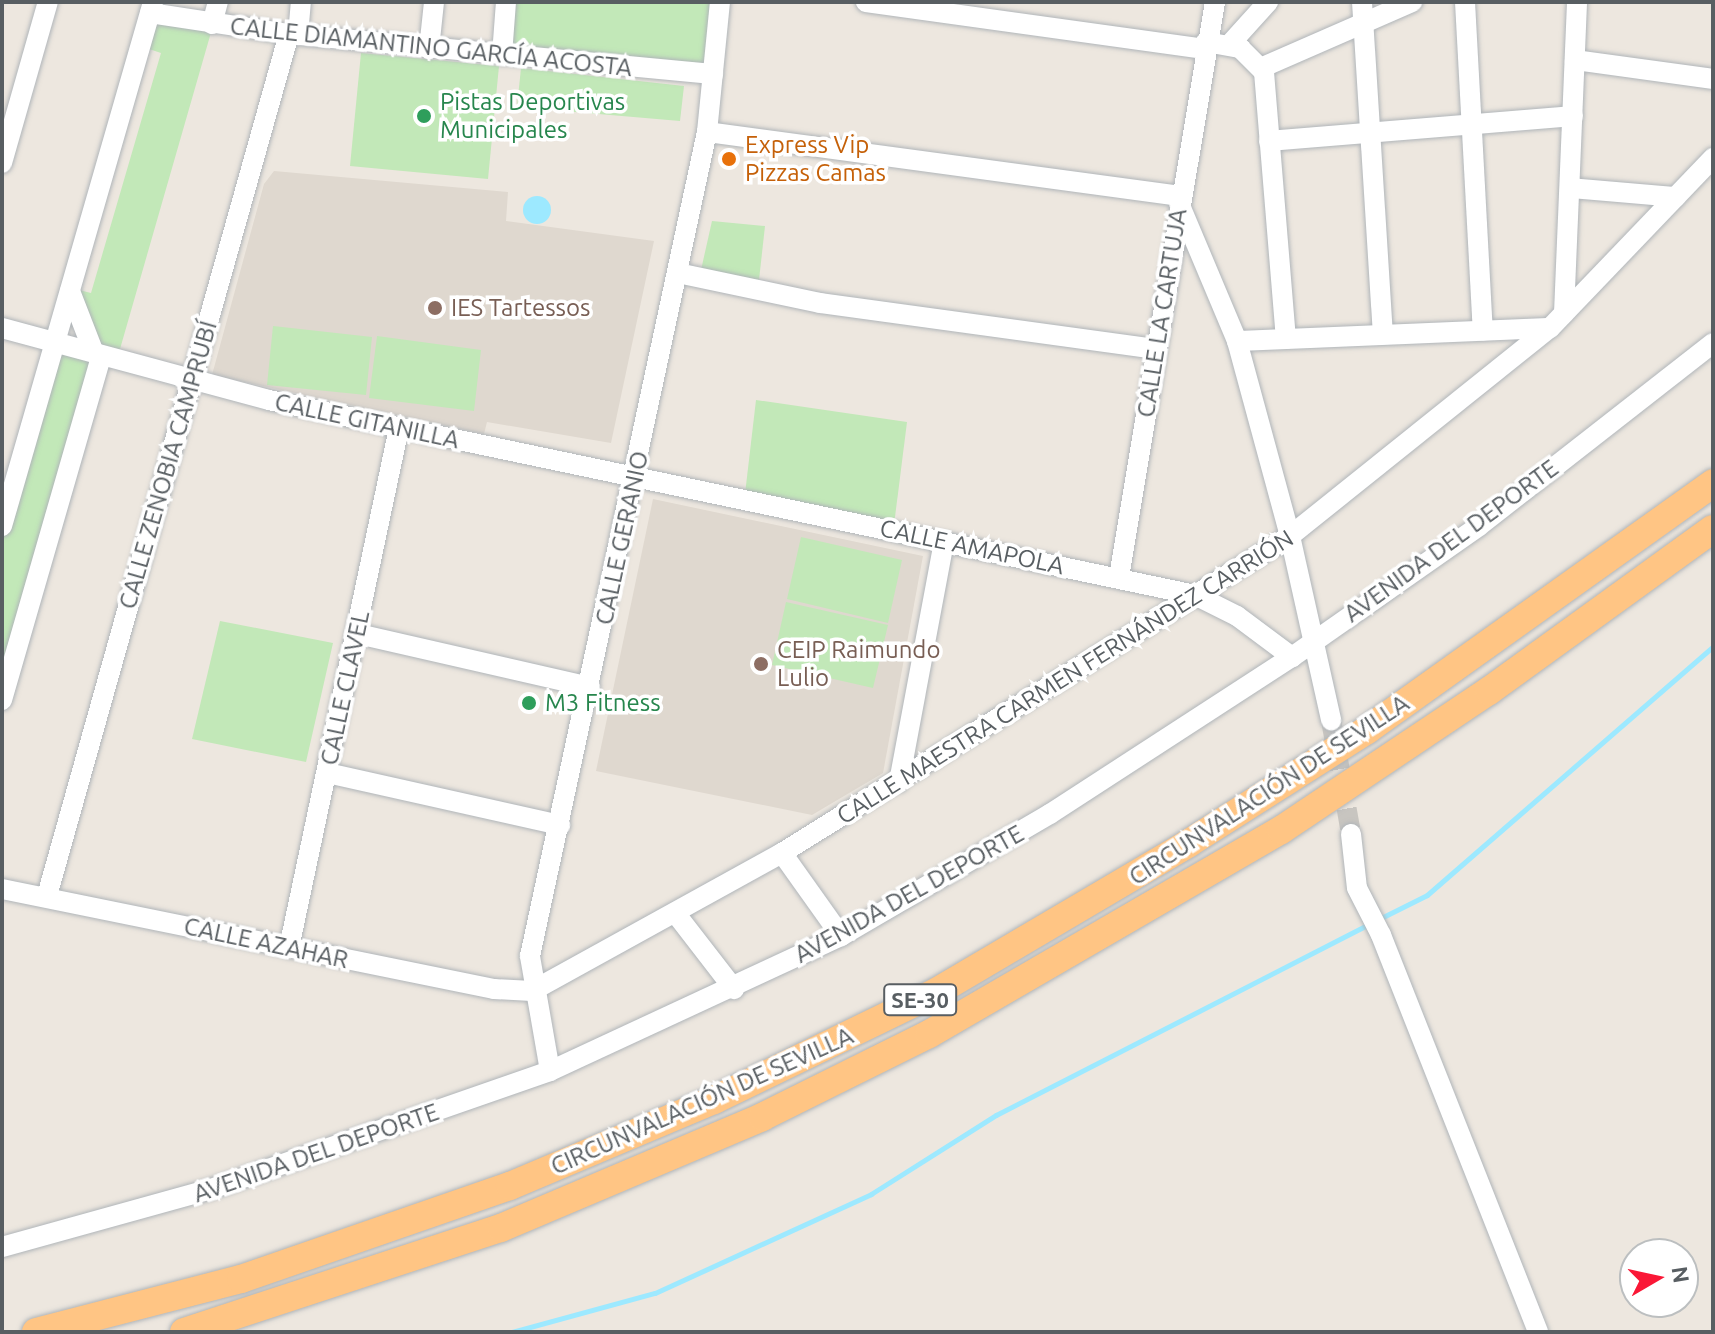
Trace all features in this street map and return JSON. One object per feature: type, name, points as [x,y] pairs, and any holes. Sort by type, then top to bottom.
[{"type":"highway","name":"CIRCUNVALACIÓN DE SEVILLA","points":[[36,1332],[241,1279],[496,1192],[714,1100],[938,991],[1341,747],[1713,483]]},
{"type":"highway","name":"CIRCUNVALACIÓN DE SEVILLA","points":[[184,1332],[501,1228],[762,1117],[929,1034],[1281,830],[1489,691],[1713,529]]},
{"type":"street","points":[[2,163],[48,2]]},
{"type":"street","points":[[212,24],[218,2]]},
{"type":"street","name":"CALLE ZENOBIA CAMPRUBÍ","points":[[47,896],[301,2]]},
{"type":"street","points":[[429,49],[434,2]]},
{"type":"street","points":[[502,55],[506,2]]},
{"type":"street","name":"CALLE GERANIO","points":[[550,1071],[532,991],[530,956],[707,132],[720,2]]},
{"type":"street","points":[[866,2],[1206,46],[1230,44],[1263,67]]},
{"type":"street","name":"CALLE LA CARTUJA","points":[[1119,577],[1170,251],[1215,2]]},
{"type":"street","points":[[1230,44],[1268,2]]},
{"type":"street","points":[[1362,2],[1383,334]]},
{"type":"street","points":[[1263,67],[1412,2]]},
{"type":"street","points":[[1465,2],[1483,331]]},
{"type":"street","points":[[1237,341],[1483,331],[1557,321],[1570,188],[1577,2]]},
{"type":"street","points":[[2,526],[152,7]]},
{"type":"street","name":"CALLE DIAMANTINO GARCÍA ACOSTA","points":[[152,7],[212,24],[293,35],[713,74]]},
{"type":"street","points":[[1575,60],[1713,79]]},
{"type":"street","points":[[1263,67],[1286,339]]},
{"type":"street","points":[[1269,141],[1573,116]]},
{"type":"street","points":[[707,132],[1180,200],[1237,341],[1290,536],[1331,720]]},
{"type":"street","name":"CALLE MAESTRA CARMEN FERNÁNDEZ CARRIÓN","points":[[532,991],[782,853],[1290,536],[1557,321],[1713,158]]},
{"type":"street","points":[[1570,188],[1676,197]]},
{"type":"street","points":[[1170,251],[1181,243],[1199,249]]},
{"type":"street","points":[[678,273],[820,303],[1156,349]]},
{"type":"street","points":[[2,700],[97,355],[74,316],[70,287]]},
{"type":"street","name":"CALLE GITANILLA","points":[[2,328],[192,382],[635,477]]},
{"type":"street","name":"AVENIDA DEL DEPORTE","points":[[2,1247],[257,1175],[550,1071],[734,989],[841,936],[1050,814],[1292,657],[1479,526],[1713,343]]},
{"type":"street","name":"CALLE CLAVEL","points":[[289,948],[358,634],[399,428]]},
{"type":"street","name":"CALLE AMAPOLA","points":[[635,477],[1195,595],[1237,616],[1292,657]]},
{"type":"street","points":[[899,782],[944,542]]},
{"type":"street","points":[[358,634],[590,687]]},
{"type":"street","points":[[327,773],[560,825]]},
{"type":"street","points":[[1351,834],[1357,888],[1381,935],[1538,1332]]},
{"type":"street","points":[[782,853],[841,936]]},
{"type":"street","name":"CALLE AZAHAR","points":[[2,889],[494,989],[532,991]]},
{"type":"street","points":[[676,914],[734,989]]},
{"type":"shaded area","name":"IES Tartessos","points":[[274,171],[508,192],[506,221],[654,241],[611,443],[487,422],[484,434],[212,375],[264,184]]},
{"type":"shaded area","name":"CEIP Raimundo Lulio","points":[[653,499],[923,556],[883,773],[812,815],[596,771]]},
{"type":"green space","points":[[514,2],[711,2],[705,64],[510,45]]},
{"type":"green space","points":[[158,19],[212,29],[118,356],[102,351],[79,290],[91,293],[161,53],[149,49]]},
{"type":"green space","name":"Pistas Deportivas Municipales","points":[[361,53],[499,66],[488,179],[350,166]]},
{"type":"green space","points":[[521,68],[684,86],[680,121],[517,107]]},
{"type":"green space","points":[[712,221],[765,226],[759,280],[701,270]]},
{"type":"green space","points":[[273,326],[372,337],[366,395],[267,385]]},
{"type":"green space","points":[[377,336],[481,350],[474,411],[369,398]]},
{"type":"green space","points":[[55,348],[95,361],[2,690],[2,537]]},
{"type":"green space","points":[[756,400],[907,422],[894,525],[745,494]]},
{"type":"green space","points":[[801,537],[902,560],[888,623],[787,599]]},
{"type":"green space","points":[[786,602],[888,625],[873,688],[772,665]]},
{"type":"green space","points":[[220,621],[333,643],[306,762],[192,739]]},
{"type":"water","points":[[537,196],[547,200],[551,210],[547,220],[537,224],[527,220],[523,210],[527,200]]},
{"type":"waterway","points":[[1377,920],[1427,895],[1713,646]]},
{"type":"waterway","points":[[512,1332],[655,1293],[871,1194],[996,1115],[1368,925]]},
{"type":"tunnel","points":[[1331,720],[1351,834]]},
{"type":"place","name":"Pistas Deportivas Municipales","points":[[424,116]]},
{"type":"place","name":"Express Vip Pizzas Camas","points":[[729,159]]},
{"type":"place","name":"IES Tartessos","points":[[435,308]]},
{"type":"place","name":"CEIP Raimundo Lulio","points":[[761,664]]},
{"type":"place","name":"M3 Fitness","points":[[529,703]]}]
